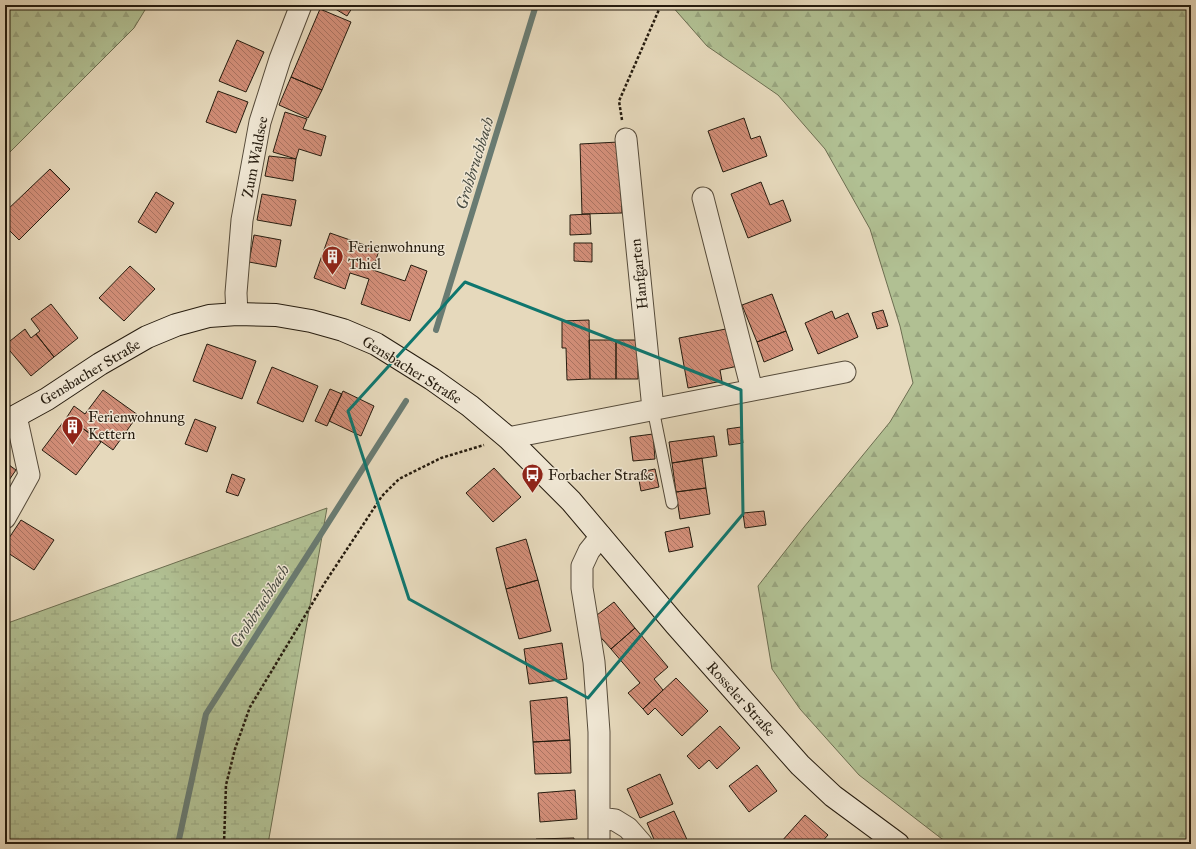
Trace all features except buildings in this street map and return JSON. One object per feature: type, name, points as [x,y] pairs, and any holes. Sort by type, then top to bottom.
[{"type":"main road","name":"Gensbacher Straße","points":[[10,418],[47,399],[100,364],[147,337],[176,325],[210,316],[237,314],[276,315],[311,321],[343,330],[376,344],[432,379],[470,406],[508,438],[571,501],[602,536]]},
{"type":"main road","name":"Rosseler Straße","points":[[602,536],[681,630],[800,765],[833,796],[898,844]]},
{"type":"street","name":"Zum Waldsee","points":[[237,314],[236,293],[242,220],[260,122],[280,59],[301,5]]},
{"type":"street","name":"Hanfgarten","points":[[626,140],[653,409]]},
{"type":"street","points":[[704,198],[752,390]]},
{"type":"street","points":[[508,438],[845,372]]},
{"type":"street","points":[[5,518],[29,475],[10,418]]},
{"type":"street","points":[[599,844],[599,732],[594,670],[582,588],[582,566],[588,551],[602,536]]},
{"type":"street","points":[[599,818],[615,820],[628,828],[642,844]]},
{"type":"lane","points":[[653,409],[672,503]]},
{"type":"path","points":[[626,140],[619,102],[661,5]]},
{"type":"path","points":[[224,844],[226,785],[235,749],[250,706],[324,584],[382,496],[399,479],[441,458],[508,438]]},
{"type":"highlighted area","points":[[465,282],[741,390],[743,514],[588,698],[409,599],[348,411]]},
{"type":"green space","points":[[5,5],[148,5],[134,28],[5,157]]},
{"type":"green space","points":[[671,5],[1191,5],[1191,844],[951,844],[942,839],[859,775],[800,709],[772,669],[758,586],[890,422],[913,383],[900,326],[870,229],[825,149],[778,95],[707,46]]},
{"type":"green space","points":[[327,508],[268,844],[5,844],[5,624]]},
{"type":"waterway","name":"Grohbruchbach","points":[[436,330],[536,5]]},
{"type":"waterway","name":"Grohbruchbach","points":[[178,844],[206,714],[406,401]]},
{"type":"place","name":"Ferienwohnung Thiel","points":[[332,276]]},
{"type":"place","name":"Ferienwohnung Kettern","points":[[72,446]]},
{"type":"place","name":"Forbacher Straße","points":[[533,494]]}]
